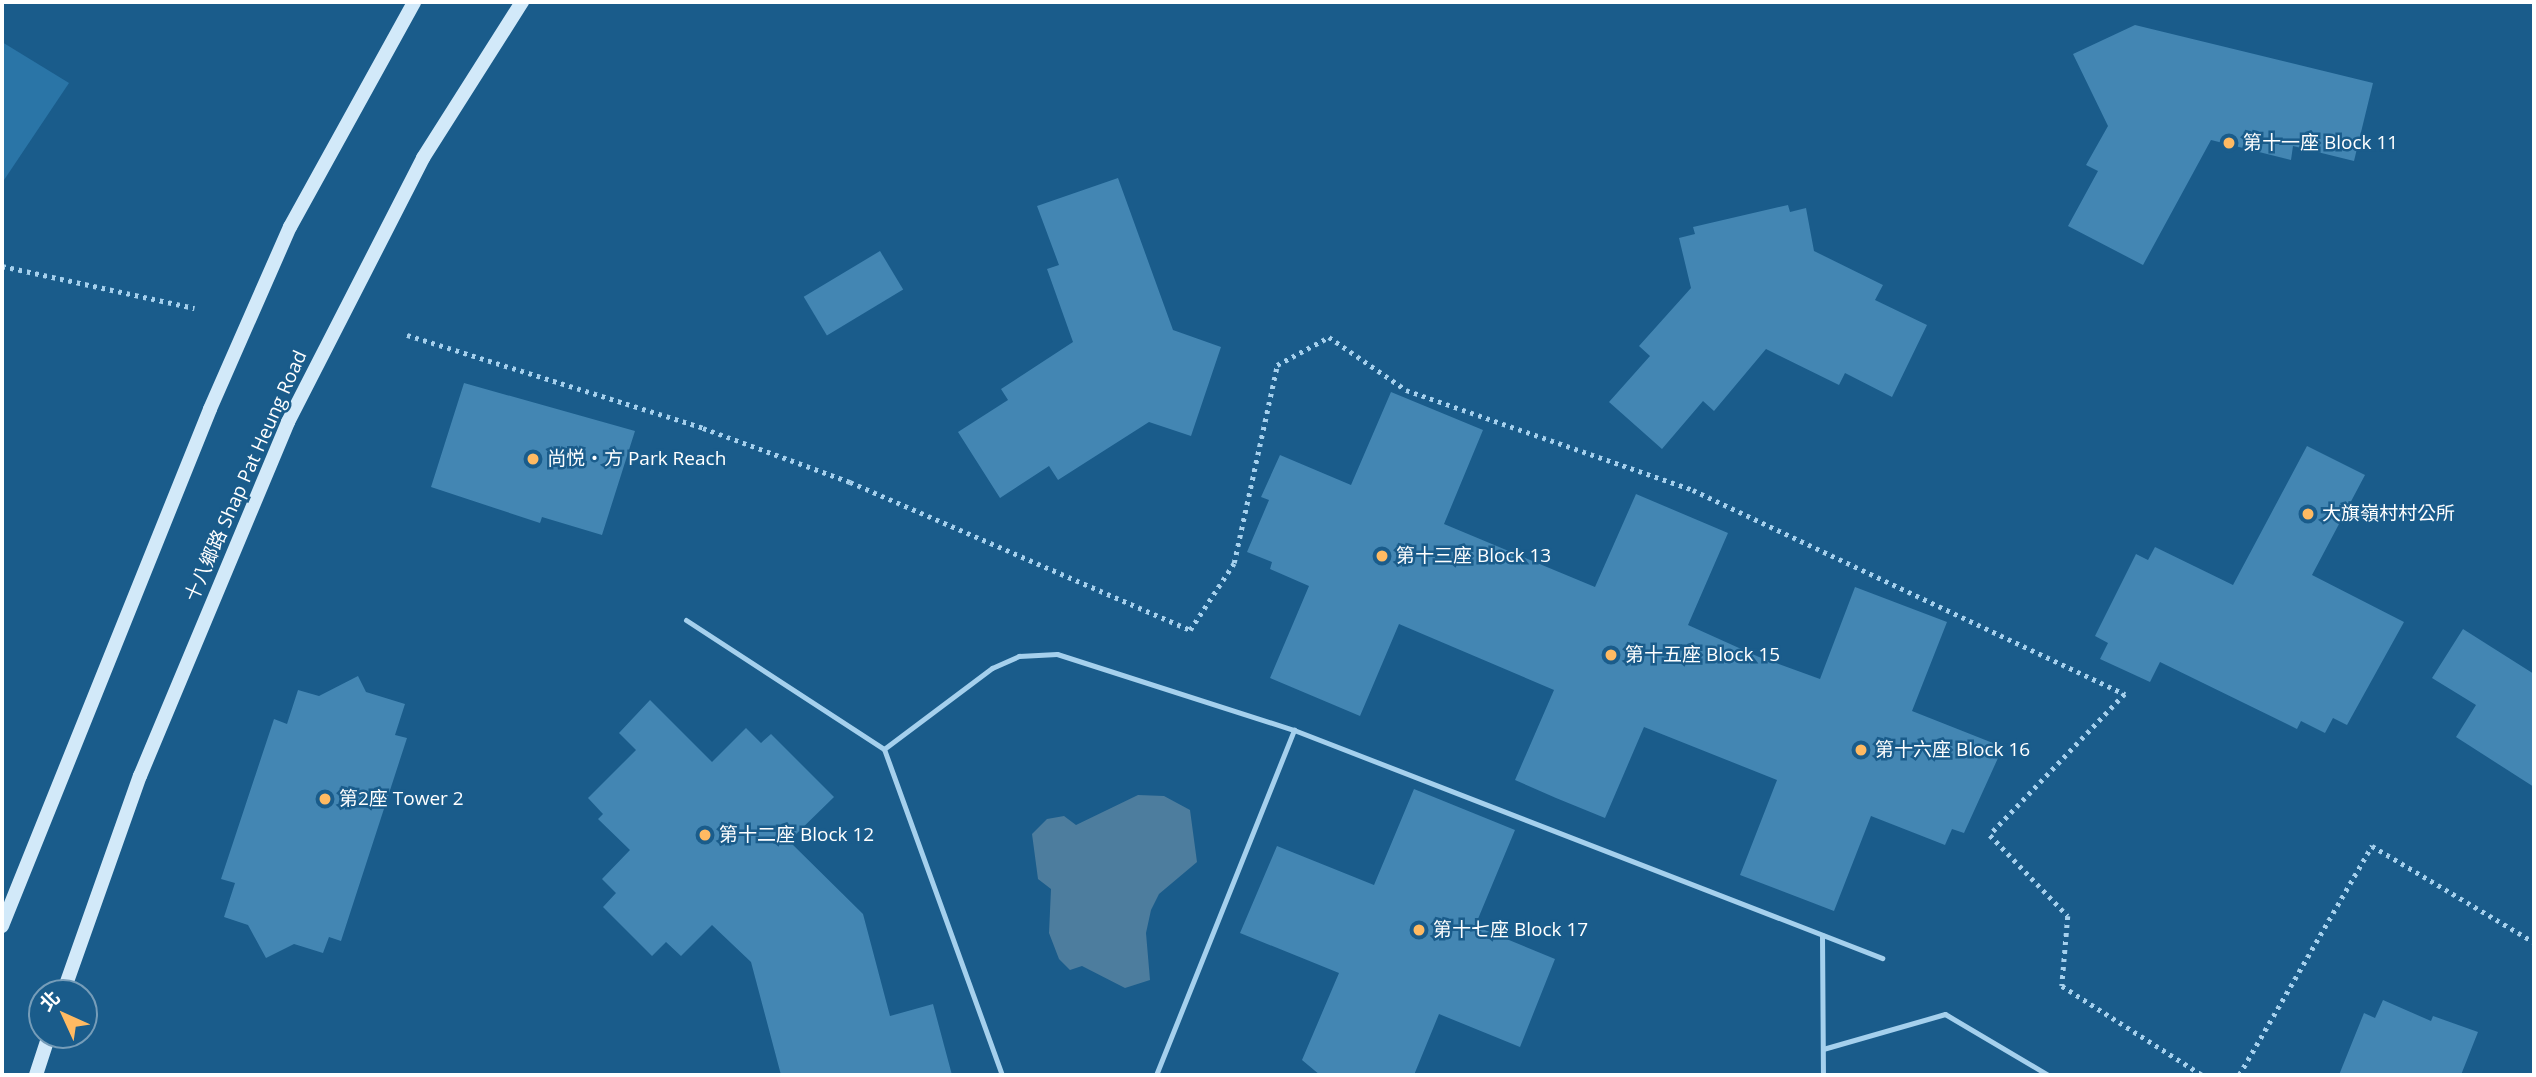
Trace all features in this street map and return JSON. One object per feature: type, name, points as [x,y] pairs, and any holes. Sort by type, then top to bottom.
[{"type":"main road","points":[[2,926],[210,409],[290,226],[414,2]]},
{"type":"main road","name":"十八鄉路 Shap Pat Heung Road","points":[[68,979],[140,776],[288,422],[423,158],[522,2]]},
{"type":"main road","points":[[36,1075],[44,1049]]},
{"type":"lane","points":[[685,620],[884,749],[1002,1075]]},
{"type":"lane","points":[[884,749],[992,668],[1019,656],[1057,654],[1294,730],[1882,958]]},
{"type":"lane","points":[[1156,1075],[1294,730]]},
{"type":"lane","points":[[1822,935],[1823,1075]]},
{"type":"lane","points":[[1823,1049],[1944,1014],[2048,1075]]},
{"type":"path","points":[[2,266],[194,308]]},
{"type":"path","points":[[407,335],[703,428],[850,482],[1190,629],[1234,564],[1278,365],[1329,337],[1406,390],[1693,490],[2125,694],[1990,835],[2068,916],[2062,986],[2202,1075]]},
{"type":"path","points":[[2239,1075],[2372,846],[2534,942]]},
{"type":"shaded area","points":[[2,42],[69,83],[2,183]]},
{"type":"shaded area","points":[[1138,795],[1164,796],[1190,810],[1197,862],[1159,894],[1151,910],[1146,933],[1150,980],[1125,988],[1082,966],[1070,970],[1059,959],[1049,933],[1051,889],[1038,879],[1032,834],[1047,819],[1064,816],[1076,825]]},
{"type":"building","name":"第十一座 Block 11","points":[[2135,25],[2373,83],[2354,161],[2293,146],[2291,160],[2211,140],[2143,265],[2068,226],[2098,171],[2086,165],[2108,126],[2073,54]]},
{"type":"building","points":[[1118,178],[1173,330],[1221,347],[1191,436],[1149,422],[1058,480],[1049,466],[1000,498],[958,432],[1008,400],[1001,389],[1073,342],[1047,269],[1059,265],[1037,206]]},
{"type":"building","points":[[1788,205],[1790,212],[1806,208],[1814,251],[1883,285],[1875,300],[1927,325],[1892,397],[1845,373],[1839,385],[1766,349],[1714,411],[1703,401],[1662,449],[1609,402],[1650,356],[1639,346],[1691,288],[1679,238],[1695,234],[1693,227]]},
{"type":"building","points":[[880,251],[903,290],[827,335],[804,297]]},
{"type":"building","name":"尚悦‧方 Park Reach","points":[[464,383],[635,431],[602,535],[542,517],[540,523],[431,487]]},
{"type":"building","points":[[1391,392],[1483,430],[1444,524],[1595,587],[1636,494],[1728,533],[1688,625],[1759,657],[1820,679],[1855,587],[1947,622],[1912,711],[2003,747],[1964,833],[1952,829],[1945,845],[1871,816],[1834,911],[1740,875],[1777,780],[1644,727],[1605,818],[1556,798],[1515,780],[1554,690],[1399,624],[1360,716],[1270,678],[1309,586],[1270,569],[1272,562],[1247,552],[1269,500],[1261,497],[1280,455],[1351,485]]},
{"type":"building","points":[[2307,446],[2365,475],[2312,575],[2404,622],[2347,725],[2333,718],[2325,733],[2301,721],[2297,729],[2160,662],[2150,682],[2100,659],[2108,643],[2095,636],[2136,554],[2148,560],[2155,547],[2233,585]]},
{"type":"building","points":[[2463,629],[2534,674],[2534,787],[2456,737],[2476,705],[2432,678]]},
{"type":"building","name":"第2座 Tower 2","points":[[358,676],[366,692],[405,704],[395,735],[407,738],[341,941],[329,937],[323,953],[294,944],[266,958],[248,925],[224,917],[235,883],[221,879],[274,719],[287,724],[298,690],[319,696]]},
{"type":"building","points":[[650,700],[712,762],[746,728],[761,743],[771,734],[834,797],[789,841],[863,914],[890,1016],[933,1004],[952,1075],[781,1075],[751,962],[712,925],[681,956],[666,942],[652,956],[603,907],[616,893],[602,879],[630,850],[598,819],[603,814],[588,798],[636,750],[619,733]]},
{"type":"building","name":"第十七座 Block 17","points":[[1414,789],[1515,830],[1475,926],[1555,959],[1520,1047],[1439,1014],[1414,1075],[1320,1075],[1302,1060],[1339,973],[1240,933],[1277,846],[1374,885]]},
{"type":"building","points":[[2383,1000],[2431,1021],[2433,1016],[2478,1032],[2461,1075],[2339,1075],[2364,1013],[2375,1018]]},
{"type":"place","name":"第十一座 Block 11","points":[[2229,143]]},
{"type":"place","name":"尚悦‧方 Park Reach","points":[[533,459]]},
{"type":"place","name":"大旗嶺村村公所","points":[[2308,514]]},
{"type":"place","name":"第十三座 Block 13","points":[[1382,556]]},
{"type":"place","name":"第十五座 Block 15","points":[[1611,655]]},
{"type":"place","name":"第十六座 Block 16","points":[[1861,750]]},
{"type":"place","name":"第2座 Tower 2","points":[[325,799]]},
{"type":"place","name":"第十二座 Block 12","points":[[705,835]]},
{"type":"place","name":"第十七座 Block 17","points":[[1419,930]]}]
